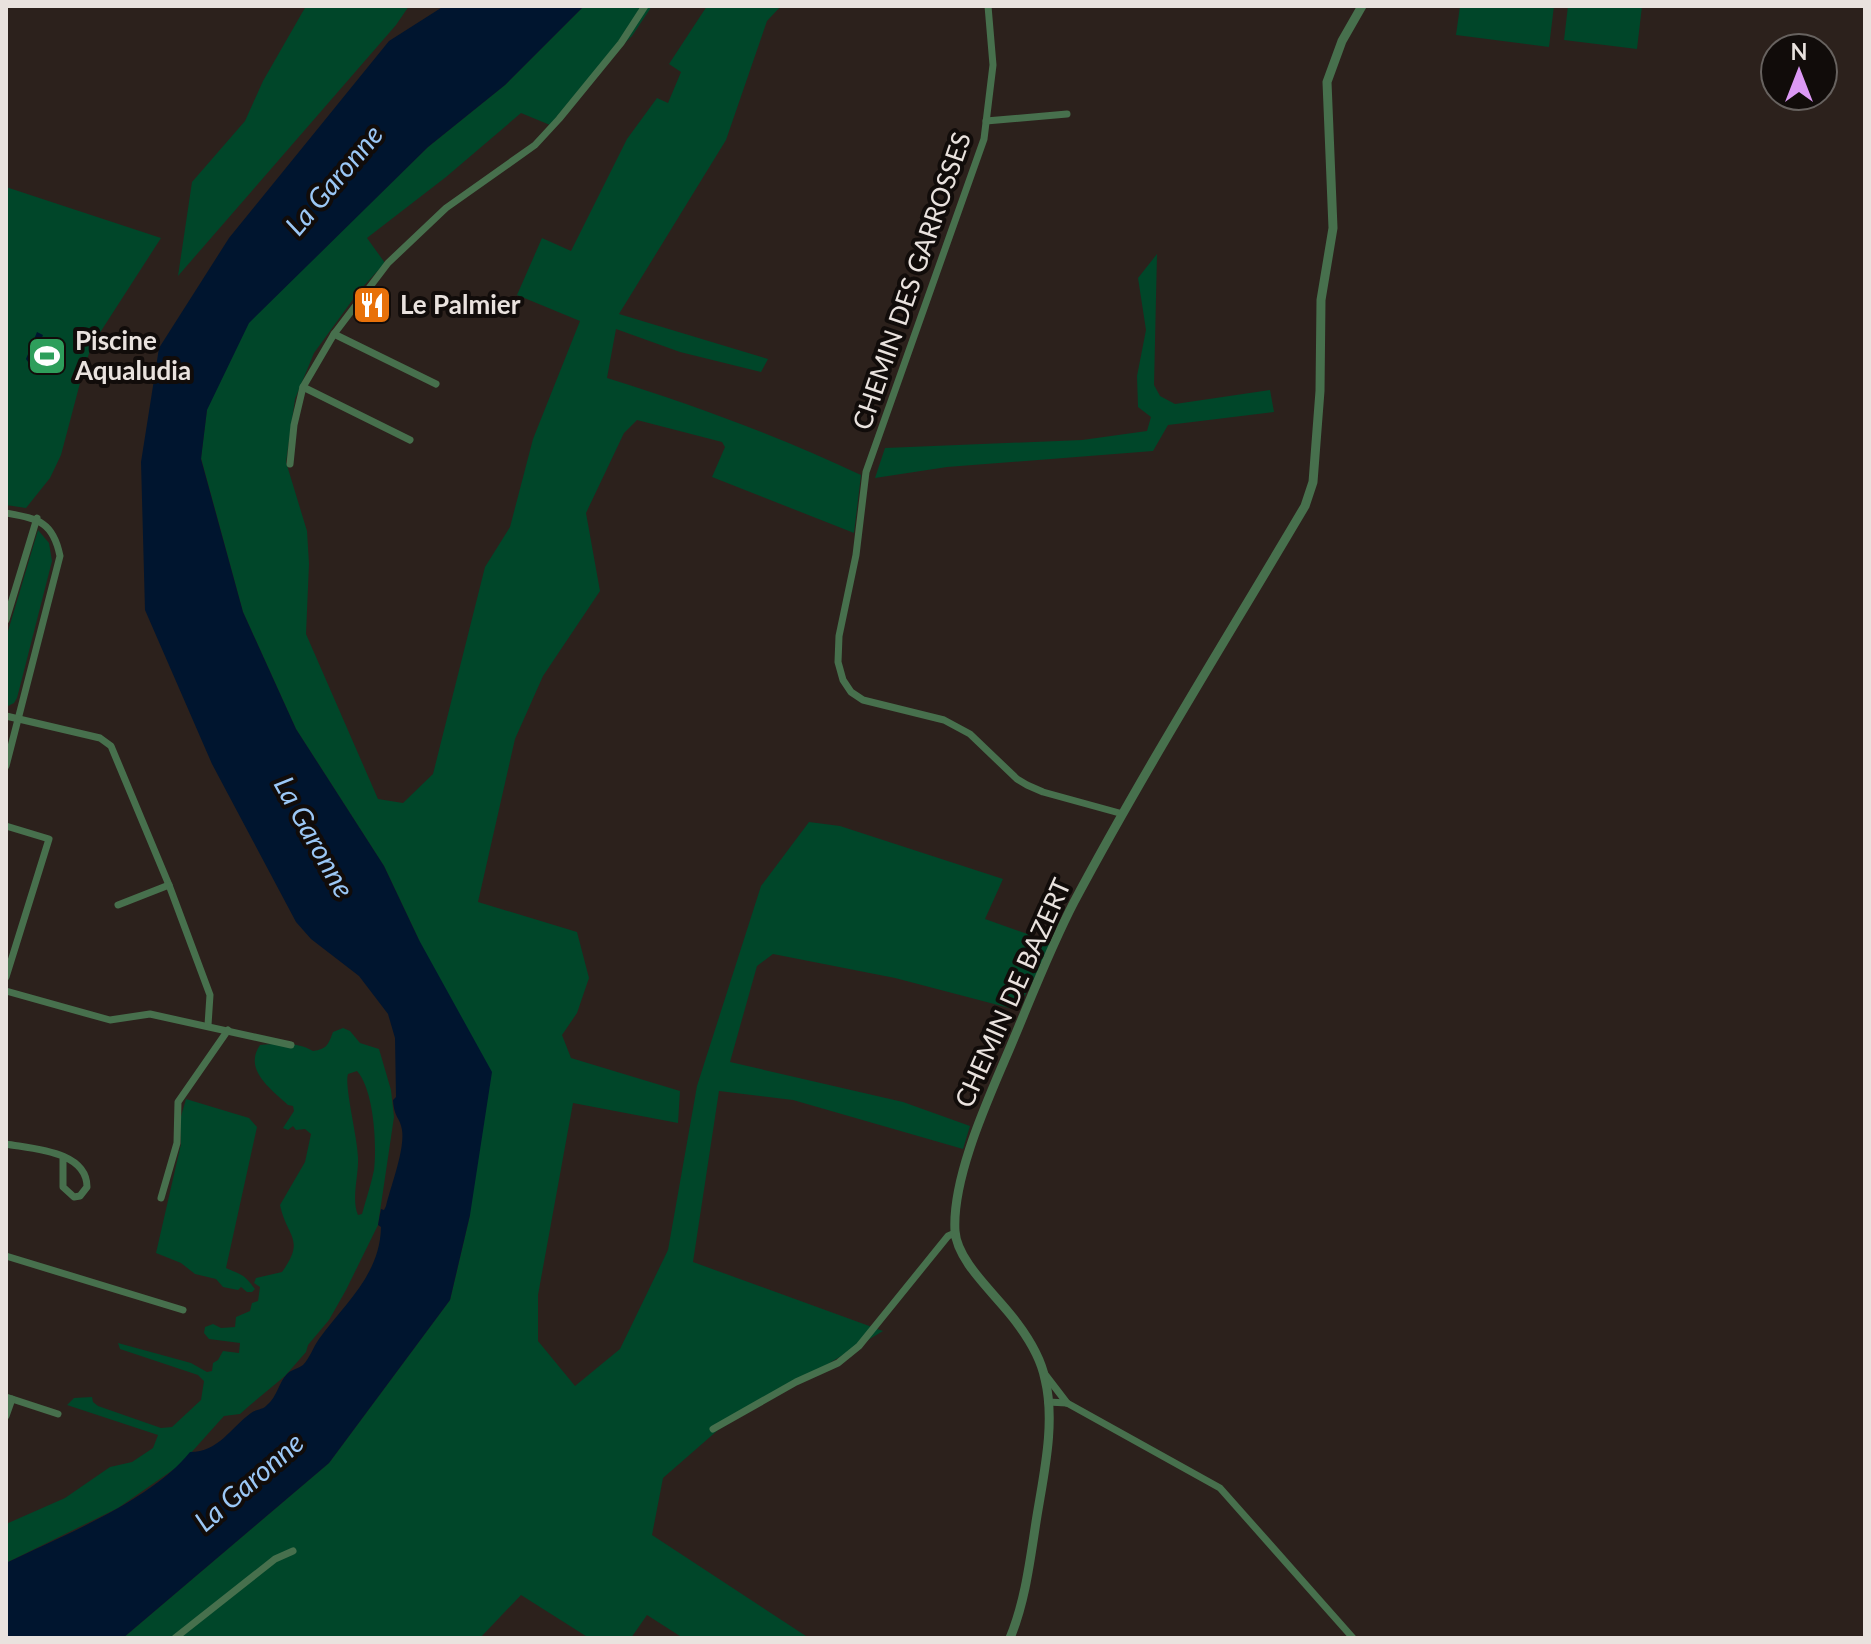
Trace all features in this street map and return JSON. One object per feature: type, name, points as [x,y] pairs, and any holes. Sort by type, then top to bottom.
[{"type":"street","points":[[290,464],[294,425],[303,387],[334,334],[388,263],[446,208],[535,145],[621,43],[645,6]]},
{"type":"street","name":"CHEMIN DES GARROSSES","points":[[988,6],[993,65],[984,139],[866,472],[856,555],[839,636],[838,662],[843,680],[851,692],[863,700],[944,720],[970,734],[1027,785],[1123,814]]},
{"type":"street","name":"CHEMIN DE BAZERT","points":[[955,1233],[966,1162],[981,1116],[1073,905],[1123,814],[1305,506],[1313,482],[1320,391],[1321,300],[1333,228],[1327,82],[1342,41],[1362,6]]},
{"type":"street","points":[[986,121],[1067,114]]},
{"type":"street","points":[[334,334],[436,384]]},
{"type":"street","points":[[303,387],[410,440]]},
{"type":"street","points":[[6,513],[37,518],[50,530],[60,556],[6,766]]},
{"type":"street","points":[[6,620],[37,518]]},
{"type":"street","points":[[6,716],[100,738],[111,746],[169,885],[210,995],[208,1025]]},
{"type":"street","points":[[6,826],[49,839],[6,977]]},
{"type":"street","points":[[118,905],[169,885]]},
{"type":"street","points":[[6,991],[110,1020],[150,1014],[291,1045]]},
{"type":"street","points":[[161,1198],[177,1143],[178,1102],[228,1030]]},
{"type":"street","points":[[6,1144],[63,1157],[85,1172],[87,1187],[80,1196],[74,1197],[63,1187],[63,1157]]},
{"type":"street","points":[[713,1429],[796,1382],[838,1363],[859,1346],[948,1236],[955,1233],[971,1266],[1018,1324],[1034,1351],[1043,1372],[1048,1402],[1042,1479],[1028,1572],[1017,1622],[1010,1638]]},
{"type":"street","points":[[6,1256],[183,1310]]},
{"type":"street","points":[[1043,1372],[1067,1403],[1220,1488],[1353,1638]]},
{"type":"street","points":[[6,1416],[9,1398],[58,1414]]},
{"type":"street","points":[[1048,1402],[1067,1403]]},
{"type":"street","points":[[175,1638],[275,1559],[293,1551]]},
{"type":"green space","points":[[306,6],[409,6],[396,25],[178,276],[192,182],[245,121],[263,81]]},
{"type":"green space","points":[[584,6],[652,6],[632,36],[587,80],[550,125],[521,113],[446,177],[367,238],[385,263],[359,291],[314,353],[295,399],[286,462],[307,531],[306,634],[378,799],[403,803],[433,774],[485,567],[510,527],[533,439],[580,321],[517,295],[542,238],[571,251],[627,139],[657,98],[668,103],[681,72],[669,64],[707,6],[781,6],[767,21],[726,140],[619,314],[768,359],[761,372],[680,352],[616,329],[607,378],[736,422],[861,475],[854,533],[712,477],[725,447],[722,442],[637,420],[624,433],[586,513],[600,591],[543,676],[515,739],[478,902],[577,932],[589,978],[577,1013],[562,1035],[571,1058],[680,1091],[678,1123],[573,1103],[538,1295],[538,1341],[575,1386],[620,1349],[668,1250],[697,1086],[761,886],[809,822],[840,826],[1003,879],[985,919],[1053,943],[1017,1010],[895,978],[773,954],[757,966],[730,1062],[903,1102],[970,1126],[963,1149],[793,1100],[719,1091],[693,1262],[883,1331],[718,1430],[663,1478],[652,1535],[809,1638],[683,1638],[647,1615],[631,1638],[589,1638],[521,1595],[480,1638],[123,1638],[329,1463],[450,1300],[470,1215],[419,940],[384,866],[296,729],[243,612],[201,458],[207,409],[248,323],[428,147],[505,85]]},
{"type":"green space","points":[[1460,6],[1554,6],[1549,47],[1456,35]]},
{"type":"green space","points":[[1568,6],[1642,6],[1637,49],[1564,40]]},
{"type":"green space","name":"Piscine Aqualudia","points":[[6,187],[161,238],[92,345],[61,455],[50,478],[26,508],[6,505]]},
{"type":"green space","points":[[1157,254],[1154,385],[1160,396],[1175,404],[1270,390],[1274,412],[1168,425],[1153,451],[947,467],[875,478],[885,448],[1082,440],[1147,431],[1151,417],[1138,407],[1137,376],[1146,330],[1138,278]]},
{"type":"green space","points":[[38,530],[49,543],[52,561],[17,698],[6,707],[6,638]]},
{"type":"green space","points":[[343,1028],[360,1043],[379,1049],[391,1090],[394,1117],[378,1225],[329,1320],[285,1376],[240,1414],[224,1416],[180,1465],[118,1508],[6,1563],[6,1524],[65,1498],[110,1467],[132,1462],[153,1448],[158,1435],[67,1405],[74,1398],[92,1397],[98,1406],[161,1428],[172,1427],[201,1400],[204,1381],[198,1375],[120,1349],[118,1343],[191,1363],[207,1372],[212,1371],[213,1363],[223,1351],[239,1353],[240,1343],[209,1339],[204,1333],[205,1327],[213,1324],[221,1328],[235,1327],[236,1317],[250,1311],[252,1303],[258,1301],[260,1287],[254,1283],[256,1278],[282,1272],[289,1261],[293,1238],[280,1205],[305,1162],[311,1134],[305,1129],[296,1130],[293,1126],[288,1130],[283,1128],[294,1111],[293,1106],[288,1105],[261,1078],[255,1063],[256,1054],[260,1045],[273,1044],[318,1050],[326,1046],[333,1032]],"holes":[[[357,1071],[371,1104],[375,1159],[362,1214],[358,1215],[355,1202],[358,1157],[348,1074]]]},
{"type":"green space","points":[[186,1099],[249,1118],[257,1127],[226,1268],[245,1278],[255,1289],[252,1292],[241,1287],[238,1290],[223,1287],[216,1279],[195,1274],[181,1263],[156,1253],[181,1144],[180,1120]]},
{"type":"water","name":"La Garonne","points":[[444,6],[584,6],[505,85],[428,147],[249,323],[207,410],[201,459],[243,612],[296,729],[384,866],[419,940],[492,1072],[470,1215],[450,1300],[329,1463],[123,1638],[6,1638],[6,1563],[130,1501],[153,1486],[190,1452],[217,1444],[251,1413],[265,1407],[287,1374],[305,1362],[359,1288],[375,1260],[381,1209],[384,1210],[386,1206],[400,1157],[402,1138],[393,1100],[396,1097],[395,1038],[388,1014],[359,976],[311,939],[296,922],[212,764],[145,610],[141,462],[159,348],[229,238],[389,41]]},
{"type":"water","points":[[37,332],[43,335],[42,347],[53,343],[55,338],[60,339],[50,370],[44,369],[42,373],[33,369],[26,359]]},
{"type":"place","name":"Le Palmier","points":[[372,305]]},
{"type":"place","name":"Piscine Aqualudia","points":[[47,356]]}]
